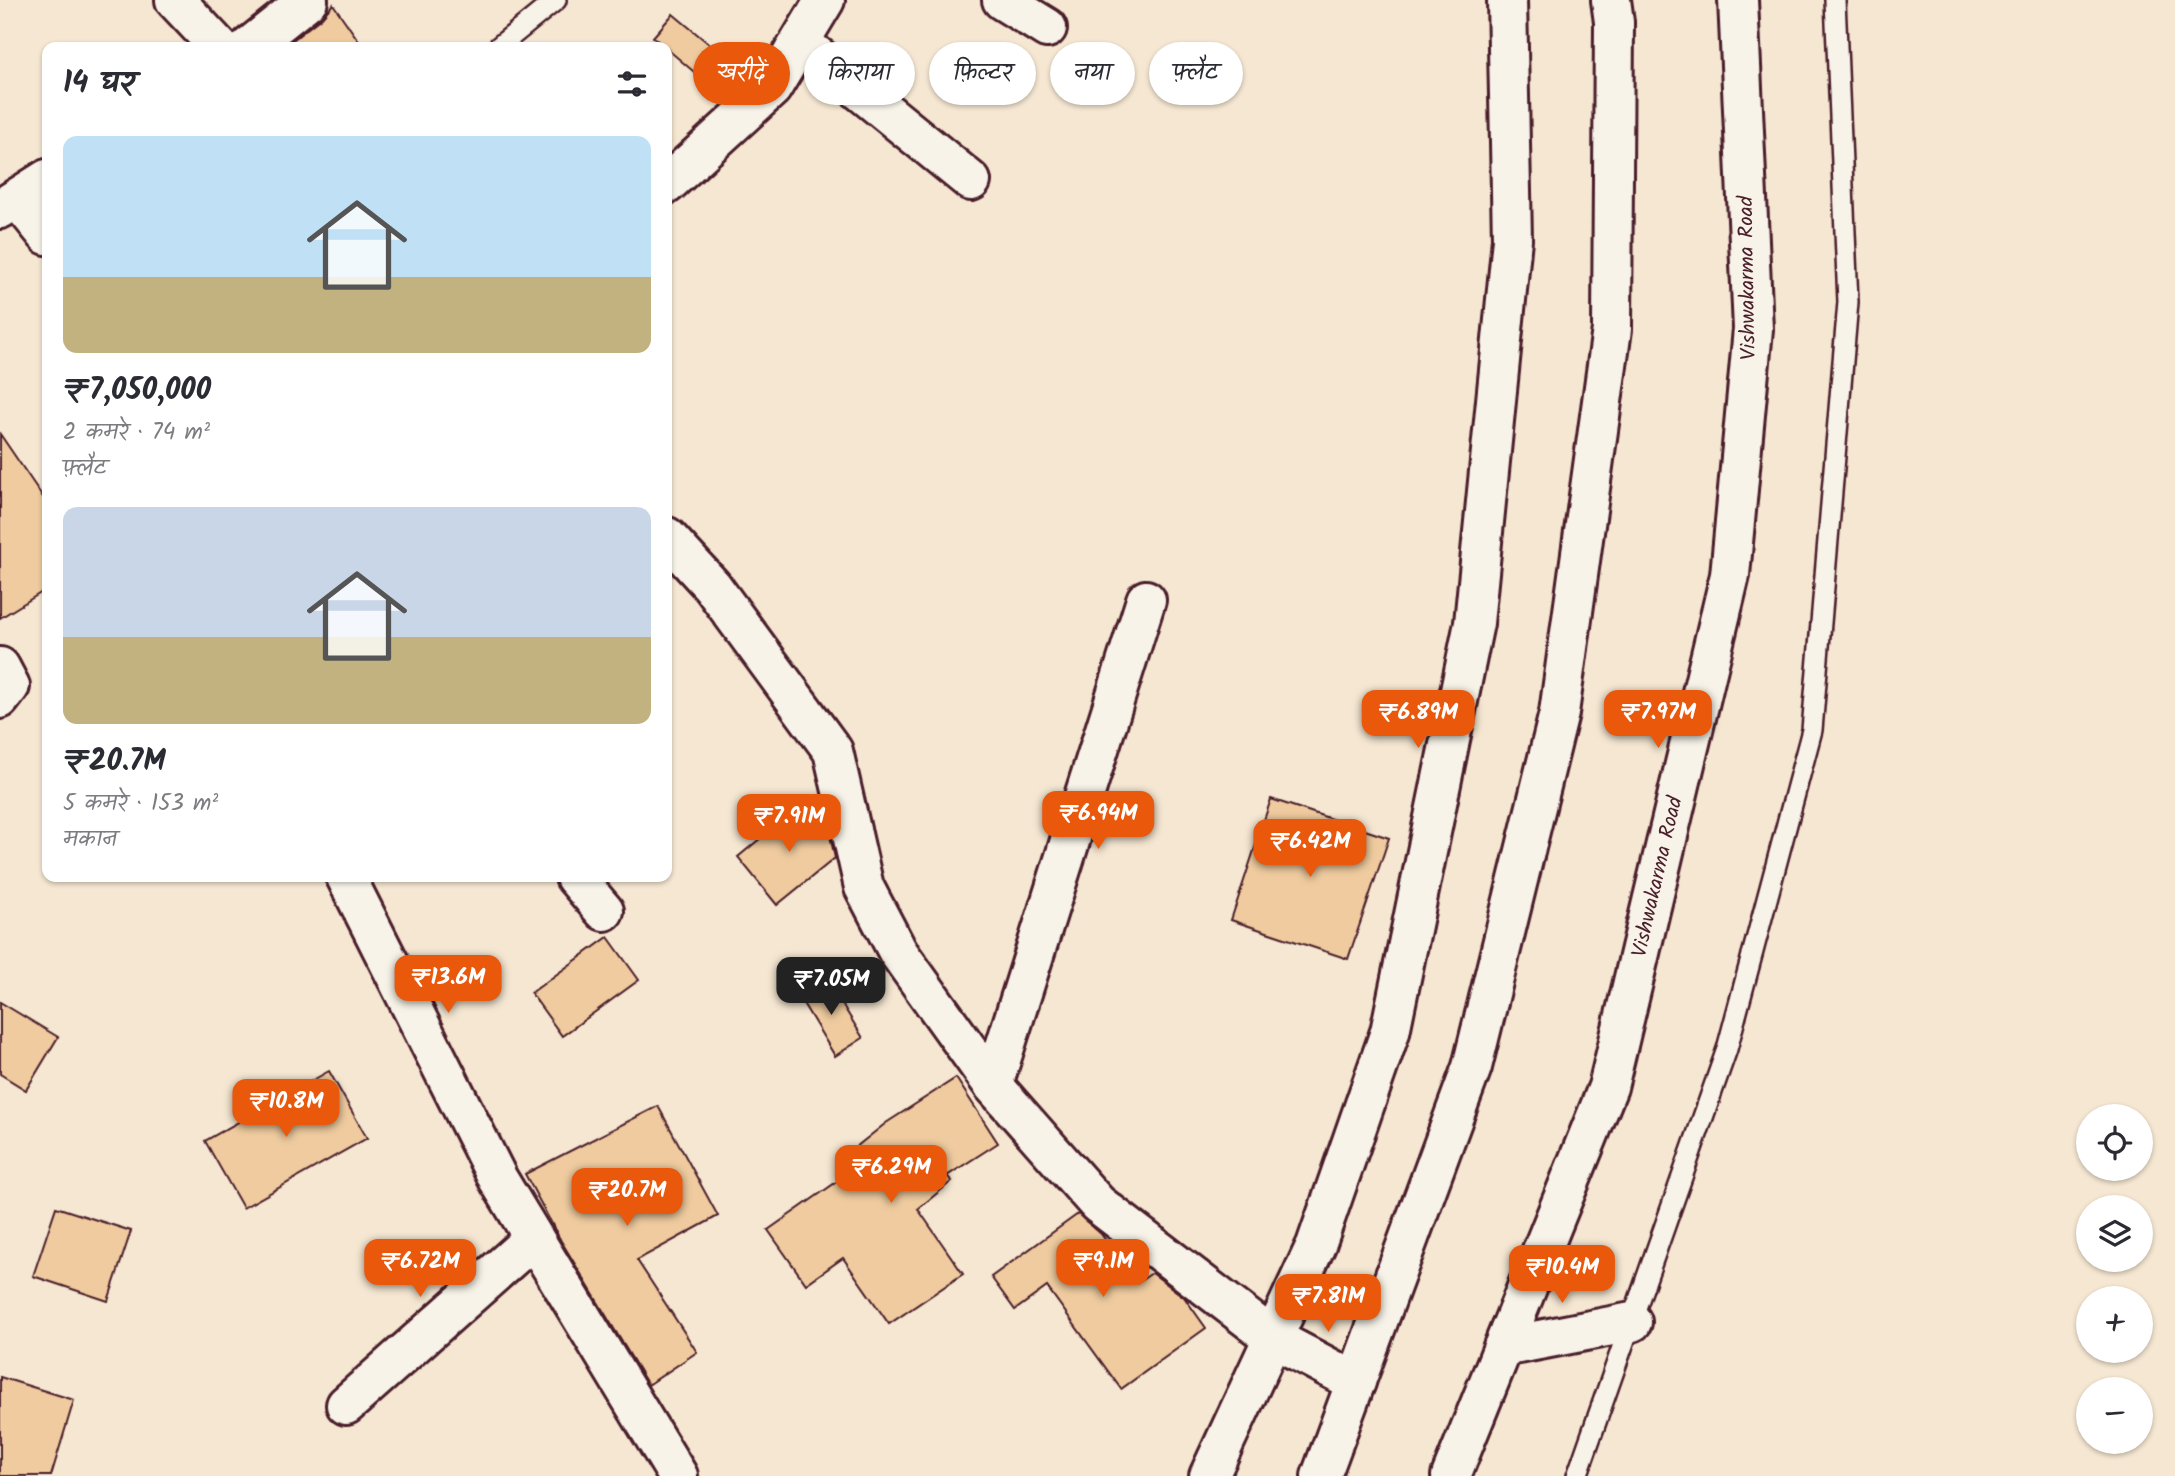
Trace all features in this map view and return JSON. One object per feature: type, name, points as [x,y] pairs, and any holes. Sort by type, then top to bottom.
[{"type":"street","points":[[175,0],[214,42]]},
{"type":"street","points":[[255,42],[308,0]]},
{"type":"street","points":[[672,179],[772,88],[825,0]]},
{"type":"street","points":[[1002,0],[1046,28]]},
{"type":"street","points":[[1209,1476],[1316,1245],[1391,1032],[1474,624],[1512,239],[1507,0]]},
{"type":"street","points":[[1321,1476],[1472,1067],[1559,713],[1612,329],[1614,22],[1611,0]]},
{"type":"street","name":"Vishwakarma Road","points":[[1451,1476],[1608,1087],[1730,575],[1753,329],[1738,0]]},
{"type":"street","points":[[800,42],[971,181]]},
{"type":"street","points":[[21,195],[42,227]]},
{"type":"street","points":[[672,542],[712,586],[833,751],[864,887],[898,952],[993,1085],[1098,1204],[1273,1338],[1356,1382]]},
{"type":"street","points":[[993,1085],[1146,600]]},
{"type":"street","points":[[0,667],[10,686],[0,699]]},
{"type":"street","points":[[349,882],[492,1167],[678,1476]]},
{"type":"street","points":[[579,882],[604,911]]},
{"type":"street","points":[[345,1405],[534,1238]]},
{"type":"street","points":[[1503,1346],[1632,1322]]},
{"type":"lane","points":[[504,42],[556,0]]},
{"type":"lane","points":[[1577,1476],[1727,1049],[1812,730],[1848,302],[1835,0]]},
{"type":"building","points":[[333,4],[360,42],[290,42],[322,17]]},
{"type":"building","points":[[673,14],[707,42],[693,42],[693,71],[672,53],[672,42],[659,42],[653,37]]},
{"type":"building","points":[[0,434],[42,496],[42,592],[0,618]]},
{"type":"building","points":[[1271,799],[1389,838],[1348,959],[1231,920]]},
{"type":"building","points":[[803,803],[830,836],[835,858],[777,905],[738,857]]},
{"type":"building","points":[[608,937],[639,980],[562,1036],[531,993]]},
{"type":"building","points":[[826,978],[863,1038],[835,1056],[798,995]]},
{"type":"building","points":[[0,1002],[58,1037],[26,1090],[0,1074]]},
{"type":"building","points":[[329,1071],[367,1138],[243,1208],[205,1141]]},
{"type":"building","points":[[956,1078],[998,1143],[947,1176],[952,1181],[918,1209],[963,1274],[889,1324],[843,1258],[806,1284],[768,1230],[862,1164],[851,1151],[886,1123]]},
{"type":"building","points":[[658,1106],[718,1216],[637,1260],[697,1352],[648,1385],[561,1241],[525,1174]]},
{"type":"building","points":[[56,1207],[131,1231],[108,1301],[33,1276]]},
{"type":"building","points":[[1078,1214],[1101,1234],[1137,1283],[1152,1273],[1184,1297],[1206,1328],[1121,1389],[1047,1287],[1015,1310],[991,1277]]},
{"type":"building","points":[[0,1377],[74,1400],[51,1476],[0,1476]]}]
